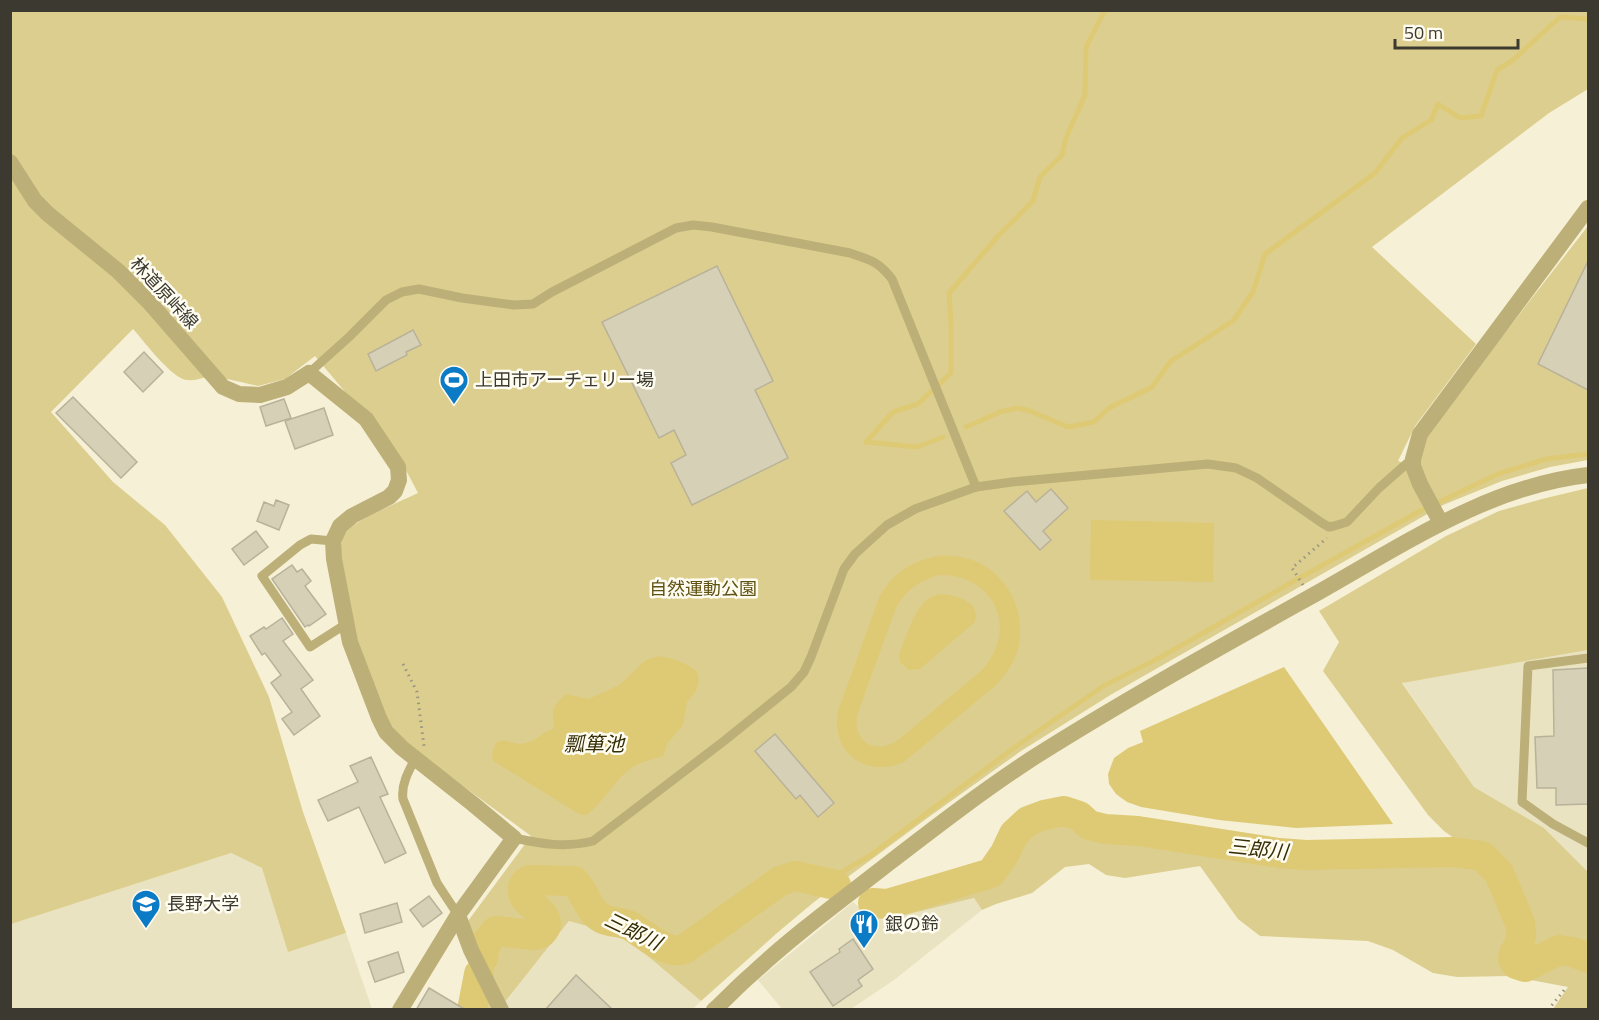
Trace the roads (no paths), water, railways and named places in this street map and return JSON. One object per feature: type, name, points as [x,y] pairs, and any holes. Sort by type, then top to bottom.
[{"type":"street","name":"林道原峠線","points":[[10,162],[35,201],[118,271],[149,302],[224,387],[238,394],[260,394],[287,387],[309,373]]},
{"type":"street","points":[[1437,516],[1413,466],[1420,434],[1588,208]]},
{"type":"street","points":[[309,373],[366,419],[398,467],[399,480],[395,491],[389,497],[352,516],[340,526],[333,541],[334,559],[350,642],[378,718],[386,732],[415,759],[514,838],[458,915],[400,1010]]},
{"type":"street","points":[[714,1010],[752,974],[849,894],[984,792],[1035,757],[1437,516],[1494,500],[1537,484],[1588,475]]},
{"type":"street","points":[[458,915],[471,950],[501,1010]]},
{"type":"lane","points":[[309,373],[386,300],[402,292],[419,289],[514,305],[533,304],[676,228],[693,225],[712,226],[850,253],[872,260],[883,267],[892,279],[976,487]]},
{"type":"lane","points":[[514,838],[545,845],[576,845],[593,841],[791,687],[804,672],[844,569],[855,554],[887,525],[915,509],[976,487],[1208,464],[1236,468],[1257,477],[1329,527],[1347,522],[1379,488],[1413,459]]},
{"type":"lane","points":[[333,541],[311,539],[300,545],[262,576],[309,647],[346,624]]},
{"type":"lane","points":[[1588,658],[1528,666],[1522,802],[1553,824],[1588,843]]},
{"type":"lane","points":[[415,759],[404,782],[403,800],[437,883],[458,915]]},
{"type":"water","points":[[1091,520],[1214,523],[1213,582],[1090,580]]},
{"type":"water","points":[[958,556],[965,558],[979,563],[1002,580],[1016,605],[1020,634],[1018,649],[1009,668],[996,685],[904,762],[877,767],[864,764],[845,750],[837,726],[838,711],[880,595],[891,580],[904,569],[927,558]],"holes":[[[939,575],[958,577],[975,584],[987,594],[995,607],[999,622],[999,638],[993,654],[982,670],[898,740],[882,746],[868,744],[859,733],[857,715],[896,608],[909,591],[925,580]]]},
{"type":"water","points":[[943,594],[967,601],[975,609],[975,622],[920,669],[909,670],[900,662],[899,655],[916,613],[927,600]]},
{"type":"water","name":"瓢箪池","points":[[659,656],[679,661],[697,671],[699,681],[696,691],[687,702],[683,725],[667,744],[663,756],[629,770],[586,815],[579,814],[492,760],[493,749],[497,742],[526,743],[553,729],[554,708],[566,694],[588,699],[619,685],[646,660]]},
{"type":"water","points":[[1284,667],[1393,824],[1296,828],[1219,820],[1141,807],[1127,802],[1116,794],[1109,784],[1108,774],[1114,758],[1128,748],[1143,742],[1140,731]]},
{"type":"waterway","points":[[866,442],[893,412],[918,404],[951,373],[949,293],[999,235],[1033,201],[1040,177],[1062,155],[1066,138],[1085,95],[1086,47],[1105,10]]},
{"type":"waterway","points":[[966,427],[1000,412],[1018,408],[1068,427],[1094,422],[1109,408],[1152,387],[1171,361],[1233,321],[1253,292],[1265,254],[1375,173],[1402,138],[1431,120],[1438,104],[1460,118],[1481,116],[1497,70],[1512,61],[1560,17],[1588,19]]},
{"type":"waterway","points":[[866,442],[917,447],[943,437]]},
{"type":"waterway","points":[[825,882],[871,855],[1018,745],[1105,685],[1161,657],[1420,511],[1498,474],[1546,459],[1588,454]]},
{"type":"waterway","name":"三郎川","points":[[873,903],[887,904],[991,873],[1005,853],[1014,834],[1028,821],[1064,811],[1079,816],[1089,825],[1105,829],[1138,831],[1279,853],[1306,855],[1453,852],[1482,856],[1499,873],[1520,923],[1521,936],[1513,959],[1516,964],[1525,967],[1559,950],[1588,958]]},
{"type":"waterway","name":"三郎川","points":[[483,958],[485,944],[496,931],[532,935],[540,934],[544,930],[545,918],[523,894],[523,886],[530,880],[574,881],[598,916],[630,926],[659,944],[676,950],[686,948],[780,881],[795,876],[836,885]]},
{"type":"waterway","name":"三郎川","points":[[472,1010],[479,974]]},
{"type":"place","name":"上田市アーチェリー場","points":[[454,406]]},
{"type":"place","name":"長野大学","points":[[146,930]]},
{"type":"place","name":"銀の鈴","points":[[864,950]]},
{"type":"park label","name":"自然運動公園","points":[[703,589]]}]
